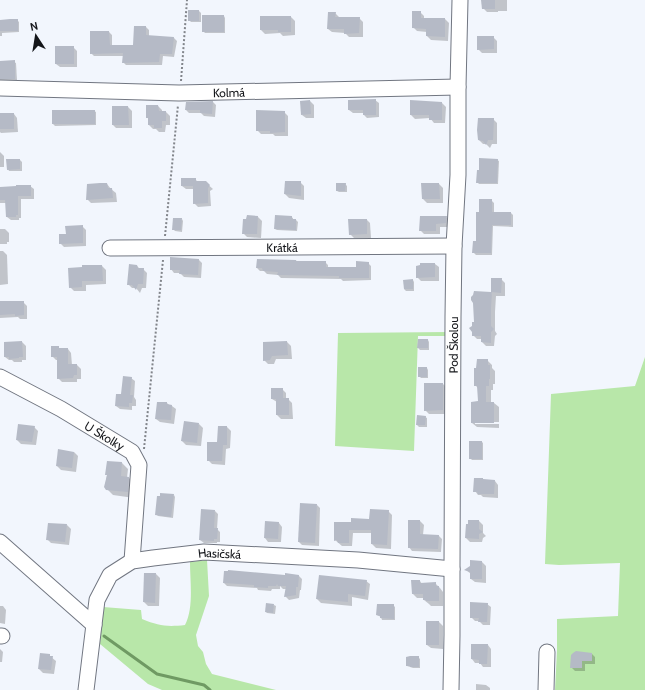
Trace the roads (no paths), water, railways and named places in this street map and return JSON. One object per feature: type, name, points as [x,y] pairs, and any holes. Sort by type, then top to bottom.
[{"type":"street","name":"Pod Školou","points":[[451,690],[454,246],[458,175],[460,0]]},
{"type":"street","name":"Kolmá","points":[[0,88],[180,93],[458,87]]},
{"type":"street","name":"Krátká","points":[[110,248],[454,246]]},
{"type":"street","name":"U Školky","points":[[0,377],[61,409],[132,452],[139,464],[132,561]]},
{"type":"street","points":[[0,542],[94,625]]},
{"type":"street","name":"Hasičská","points":[[86,690],[97,600],[110,575],[132,561],[204,552],[358,560],[452,569]]},
{"type":"street","points":[[546,690],[547,652]]},
{"type":"waterway","points":[[104,636],[157,674],[204,685],[210,690]]}]
